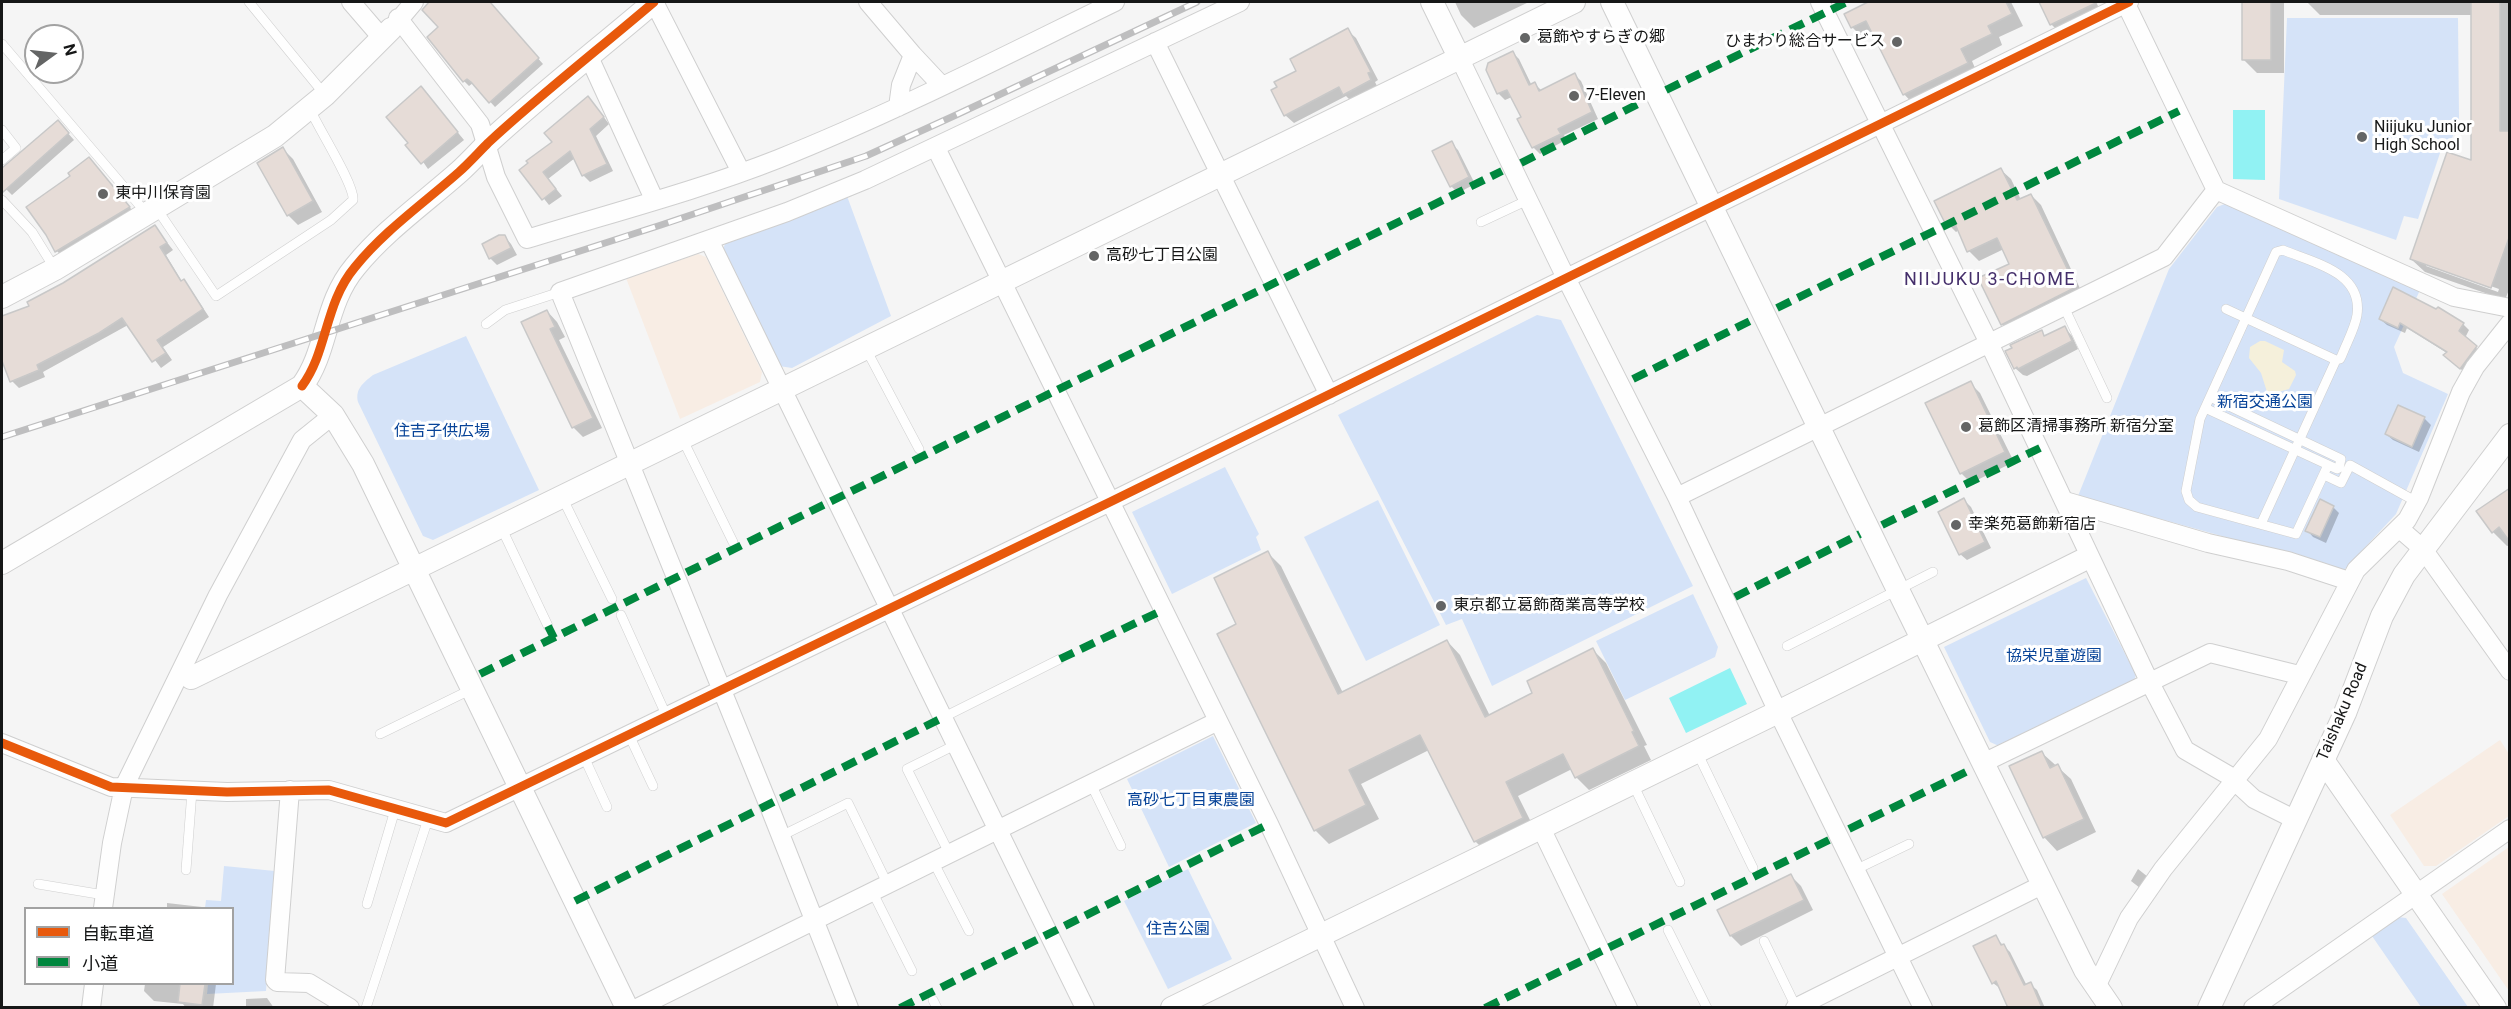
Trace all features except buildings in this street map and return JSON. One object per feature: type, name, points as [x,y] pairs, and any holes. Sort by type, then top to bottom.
[{"type":"street","points":[[351,2],[390,28],[480,124],[488,144],[496,177],[527,239],[741,172],[898,107],[1115,2]]},
{"type":"street","points":[[2,297],[55,269],[275,136],[318,102],[414,2]]},
{"type":"street","points":[[2,563],[302,386],[312,373],[336,300],[354,267],[375,244],[654,2],[741,172]]},
{"type":"street","points":[[868,2],[913,56],[942,86]]},
{"type":"street","points":[[849,1008],[723,691],[560,292],[709,240],[865,180],[1240,2]]},
{"type":"street","points":[[1432,2],[1566,278],[1677,497],[1778,712],[1857,869],[1923,1008]]},
{"type":"street","points":[[181,682],[1574,2]]},
{"type":"street","points":[[1612,2],[1922,641],[2104,1001]]},
{"type":"street","points":[[1820,2],[2065,501],[2085,559],[2185,750],[2228,775],[2254,799],[2296,820]]},
{"type":"street","points":[[2,742],[111,787],[192,791],[329,789],[446,823],[723,691],[1329,395],[2126,2],[2216,190],[2454,297],[2510,308]]},
{"type":"street","points":[[1155,42],[1329,395]]},
{"type":"street","points":[[898,107],[901,85],[913,56]]},
{"type":"street","points":[[589,57],[654,199]]},
{"type":"street","points":[[936,148],[1218,721],[1355,1008]]},
{"type":"street","points":[[1677,497],[2164,257],[2216,190]]},
{"type":"street","points":[[709,240],[1085,1008]]},
{"type":"street","points":[[2104,1001],[2129,918],[2163,869],[2268,739],[2349,581],[2356,570],[2400,529],[2417,502],[2461,392],[2475,367],[2510,323]]},
{"type":"street","points":[[302,386],[333,415],[363,464],[627,1008]]},
{"type":"street","points":[[104,902],[124,788],[181,682],[218,595],[302,440],[333,415]]},
{"type":"street","name":"Taishaku Road","points":[[2209,1008],[2323,760],[2382,616],[2404,574],[2509,437]]},
{"type":"street","points":[[2065,501],[2208,543],[2288,561],[2349,581]]},
{"type":"street","points":[[2400,529],[2423,549],[2510,671]]},
{"type":"street","points":[[1172,1008],[1922,641],[1966,611],[2085,559]]},
{"type":"street","points":[[1983,763],[2210,653],[2299,675]]},
{"type":"street","points":[[637,1008],[1218,721]]},
{"type":"street","points":[[2323,760],[2495,1008]]},
{"type":"street","points":[[290,790],[275,980],[309,983],[351,1008]]},
{"type":"street","points":[[1541,828],[1628,1008]]},
{"type":"street","points":[[2255,1007],[2510,829]]},
{"type":"street","points":[[1800,1006],[2044,884]]},
{"type":"street","points":[[91,1008],[94,985]]},
{"type":"lane","points":[[2,44],[152,211],[216,296],[331,220],[353,200],[351,186],[318,128],[318,102],[249,2]]},
{"type":"lane","points":[[2,130],[16,148],[2,160]]},
{"type":"lane","points":[[2,200],[32,232],[55,269]]},
{"type":"lane","points":[[1480,222],[1528,200]]},
{"type":"lane","points":[[2261,524],[2336,360],[2342,355],[2357,312],[2354,290],[2342,274],[2283,250],[2276,252],[2200,419],[2186,488],[2187,496],[2197,507],[2296,534],[2328,465]]},
{"type":"lane","points":[[486,324],[505,310],[560,292]]},
{"type":"lane","points":[[2064,307],[2107,398]]},
{"type":"lane","points":[[2226,309],[2336,360]]},
{"type":"lane","points":[[866,349],[919,449]]},
{"type":"lane","points":[[2205,408],[2339,468],[2341,459],[2210,397]]},
{"type":"lane","points":[[682,438],[734,542]]},
{"type":"lane","points":[[2324,475],[2341,483],[2349,465],[2417,502]]},
{"type":"lane","points":[[562,497],[612,599]]},
{"type":"lane","points":[[501,527],[548,626]]},
{"type":"lane","points":[[1786,646],[1933,572]]},
{"type":"lane","points":[[621,615],[667,717]]},
{"type":"lane","points":[[944,717],[1060,659]]},
{"type":"lane","points":[[380,734],[472,689]]},
{"type":"lane","points":[[629,735],[653,786]]},
{"type":"lane","points":[[957,744],[907,769],[969,931]]},
{"type":"lane","points":[[1696,750],[1754,868]]},
{"type":"lane","points":[[584,757],[607,807]]},
{"type":"lane","points":[[1632,782],[1680,882]]},
{"type":"lane","points":[[1091,784],[1121,846]]},
{"type":"lane","points":[[186,870],[192,791]]},
{"type":"lane","points":[[781,836],[848,803],[912,971]]},
{"type":"lane","points":[[367,904],[395,810]]},
{"type":"lane","points":[[366,1008],[428,819]]},
{"type":"lane","points":[[1857,869],[1909,844]]},
{"type":"lane","points":[[38,884],[104,902]]},
{"type":"lane","points":[[1668,930],[1707,1008]]},
{"type":"lane","points":[[1764,941],[1800,1006]]},
{"type":"shaded area","points":[[698,254],[706,257],[762,372],[760,382],[680,419],[626,278]]},
{"type":"shaded area","points":[[2500,740],[2509,754],[2509,816],[2436,866],[2424,866],[2390,815]]},
{"type":"shaded area","points":[[2509,847],[2509,991],[2442,894]]},
{"type":"green space","points":[[2287,18],[2458,18],[2459,118],[2449,147],[2442,147],[2418,219],[2404,216],[2396,240],[2279,199]]},
{"type":"green space","points":[[847,196],[891,316],[792,368],[779,366],[723,249],[725,244]]},
{"type":"green space","name":"新宿交通公園","points":[[2227,203],[2420,290],[2394,347],[2403,373],[2448,394],[2396,514],[2344,570],[2078,496],[2169,269],[2217,207]]},
{"type":"green space","points":[[1537,315],[1561,320],[1693,586],[1492,686],[1462,619],[1446,625],[1338,415]]},
{"type":"green space","name":"住吉子供広場","points":[[466,336],[539,490],[433,540],[423,536],[357,397],[363,384],[373,375]]},
{"type":"green space","points":[[1225,467],[1259,534],[1256,537],[1261,550],[1172,594],[1132,512]]},
{"type":"green space","points":[[1378,500],[1440,625],[1366,661],[1304,537]]},
{"type":"green space","name":"協栄児童遊園","points":[[2086,578],[2136,675],[2133,683],[1999,746],[1990,742],[1944,647]]},
{"type":"green space","points":[[1693,594],[1718,647],[1715,657],[1625,700],[1596,641]]},
{"type":"green space","name":"高砂七丁目東農園","points":[[1213,736],[1256,823],[1169,867],[1127,779]]},
{"type":"green space","points":[[224,866],[275,871],[266,991],[207,994],[208,985],[234,985],[234,907],[205,907],[206,900],[221,901]]},
{"type":"green space","name":"住吉公園","points":[[1188,869],[1232,959],[1168,989],[1124,901]]},
{"type":"green space","points":[[2398,917],[2406,918],[2468,1007],[2421,1007],[2372,936]]},
{"type":"sand","points":[[2260,341],[2284,350],[2282,362],[2295,371],[2296,375],[2289,389],[2268,395],[2261,373],[2249,358],[2250,347]]},
{"type":"water","points":[[2233,110],[2265,110],[2265,180],[2233,179]]},
{"type":"water","points":[[1730,668],[1747,704],[1686,733],[1669,698]]},
{"type":"railway","points":[[2,437],[661,225],[866,156],[1197,2]]},
{"type":"marked path","points":[[1666,90],[1847,2]]},
{"type":"marked path","points":[[1521,163],[1644,101]]},
{"type":"marked path","points":[[1777,308],[2179,111]]},
{"type":"marked path","points":[[480,674],[1502,171]]},
{"type":"marked path","points":[[1633,379],[1752,320]]},
{"type":"marked path","points":[[1882,525],[2040,448]]},
{"type":"marked path","points":[[1735,597],[1860,534]]},
{"type":"marked path","points":[[1060,659],[1163,610]]},
{"type":"marked path","points":[[548,626],[554,638]]},
{"type":"marked path","points":[[575,901],[944,717]]},
{"type":"marked path","points":[[1849,829],[1972,769]]},
{"type":"marked path","points":[[900,1008],[1269,824]]},
{"type":"marked path","points":[[1485,1008],[1829,840]]},
{"type":"cycle path","points":[[302,386],[317,358],[337,296],[345,281],[366,254],[391,229],[459,172],[549,89],[654,2]]},
{"type":"cycle path","points":[[2,743],[111,787],[227,792],[329,790],[446,823],[1110,502],[2129,2]]},
{"type":"place","name":"葛飾やすらぎの郷","points":[[1525,38]]},
{"type":"place","name":"ひまわり総合サービス","points":[[1897,42]]},
{"type":"place","name":"7-Eleven","points":[[1574,96]]},
{"type":"place","name":"Niijuku Junior High School","points":[[2362,137]]},
{"type":"place","name":"東中川保育園","points":[[103,194]]},
{"type":"place","name":"高砂七丁目公園","points":[[1094,256]]},
{"type":"place","name":"葛飾区清掃事務所 新宿分室","points":[[1966,427]]},
{"type":"place","name":"幸楽苑葛飾新宿店","points":[[1956,525]]},
{"type":"place","name":"東京都立葛飾商業高等学校","points":[[1441,606]]},
{"type":"district","name":"NIIJUKU 3-CHOME","points":[[1990,280]]}]
